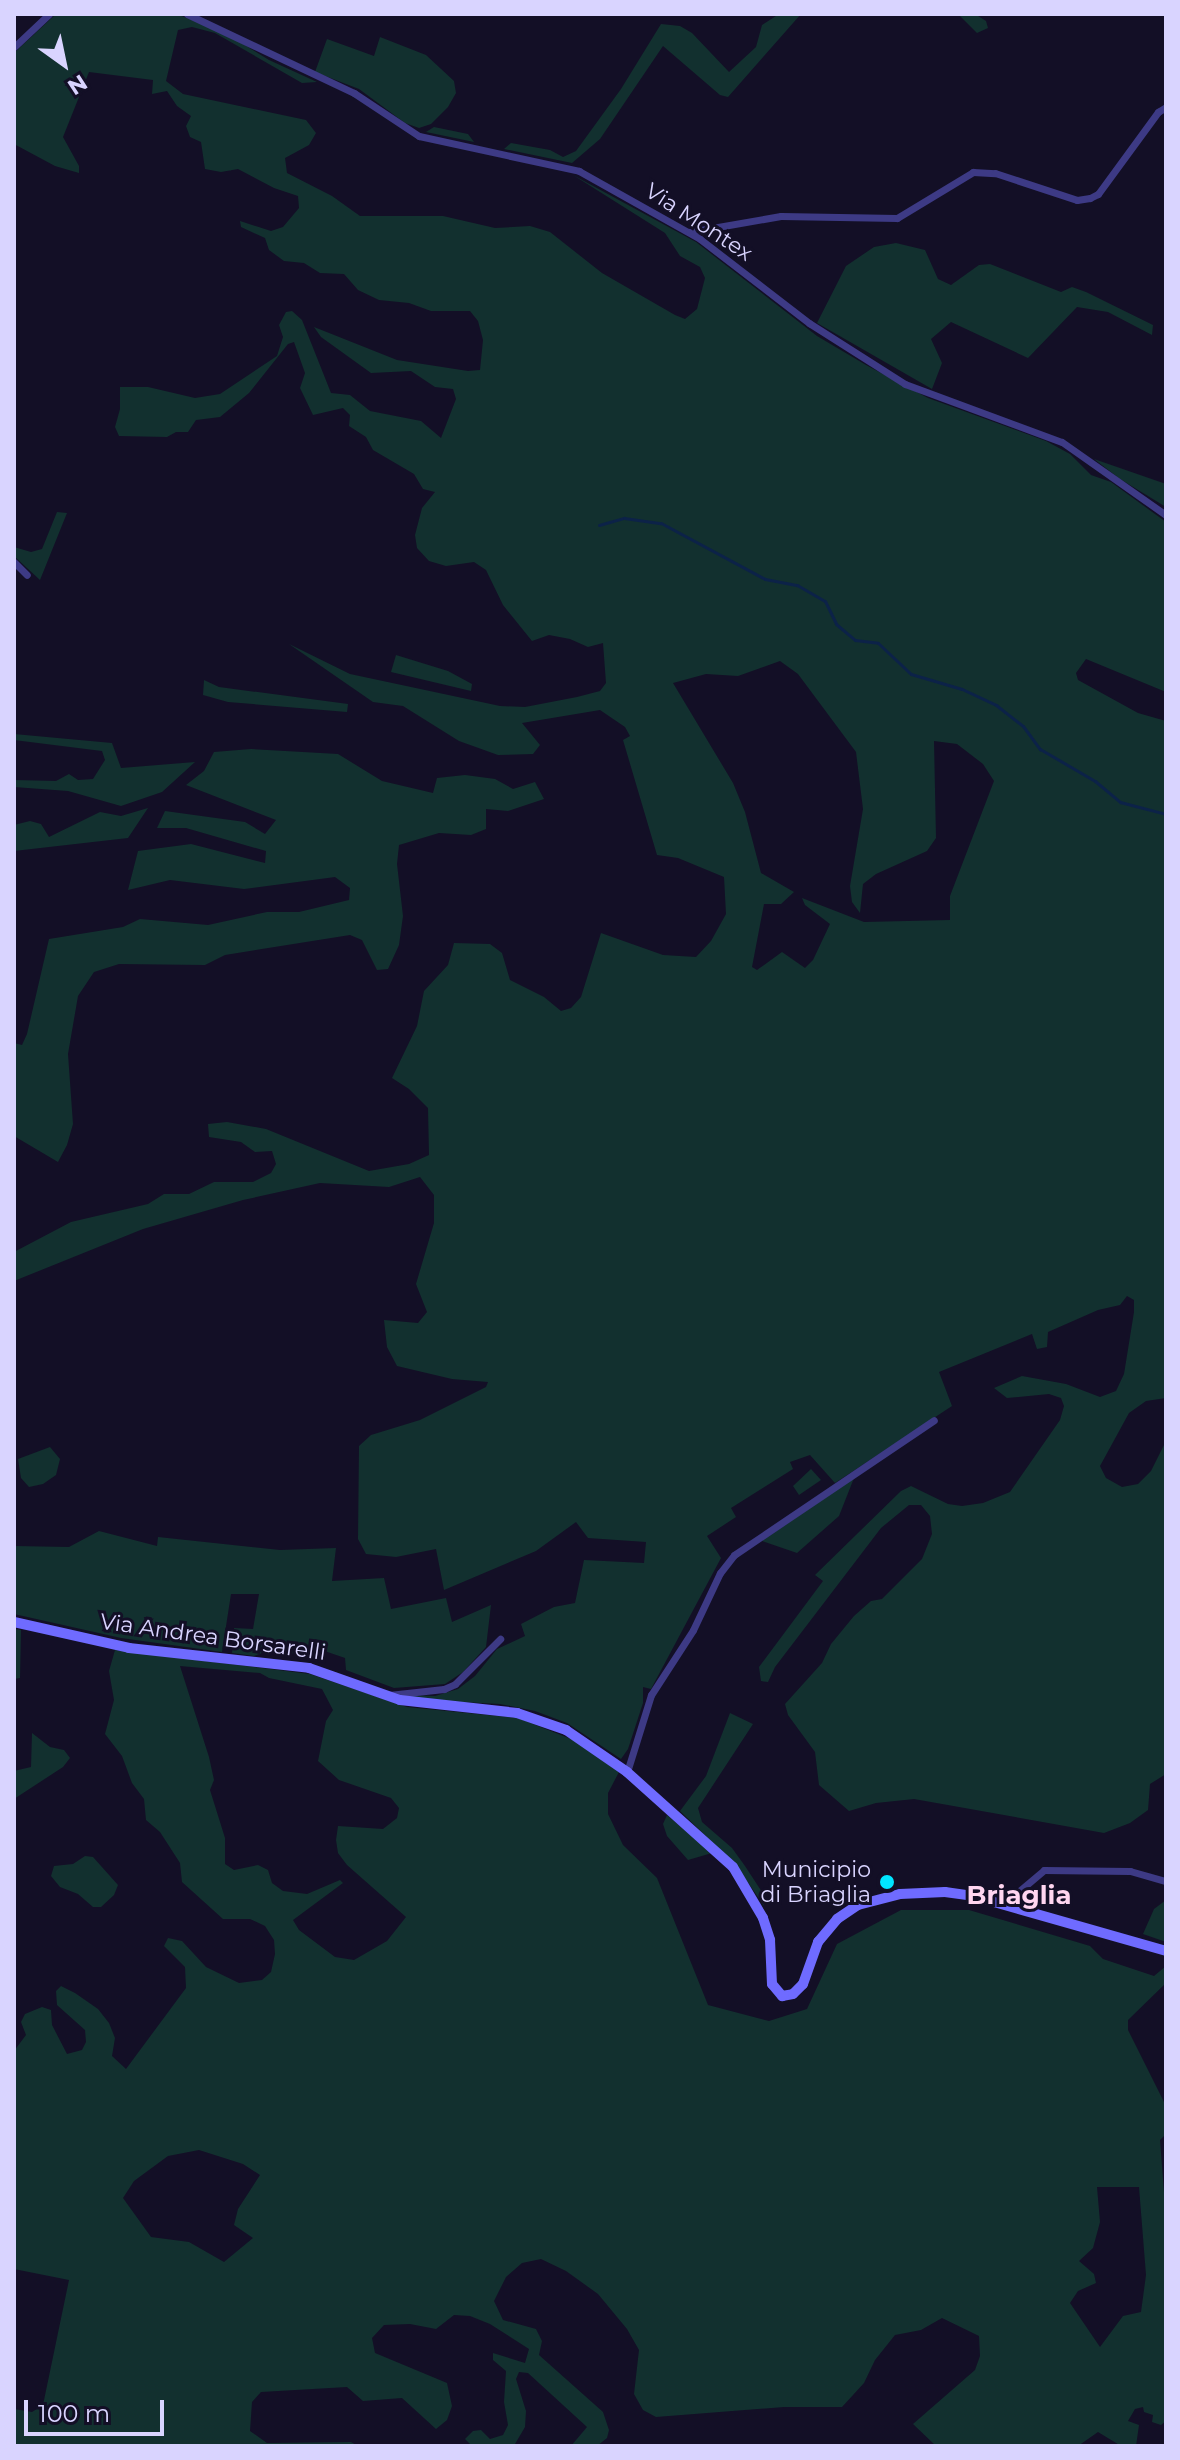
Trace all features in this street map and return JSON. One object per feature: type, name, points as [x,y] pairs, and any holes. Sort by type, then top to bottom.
[{"type":"main road","name":"Via Andrea Borsarelli","points":[[14,1622],[129,1648],[309,1668],[417,1704],[535,1717],[585,1741],[627,1772],[724,1857],[741,1877],[768,1929],[772,1984],[782,1996],[798,1990],[818,1942],[837,1919],[858,1905],[922,1892],[973,1896],[1004,1904]]},
{"type":"main road","points":[[1004,1904],[1166,1951]]},
{"type":"street","points":[[14,47],[49,14]]},
{"type":"street","name":"Via Montex","points":[[187,14],[363,97],[419,136],[579,171],[689,232],[809,323],[905,384],[1062,442],[1166,515]]},
{"type":"street","points":[[689,232],[781,216],[897,218],[973,172],[995,173],[1077,200],[1090,198],[1098,194],[1158,112],[1166,107]]},
{"type":"street","points":[[14,562],[27,575]]},
{"type":"street","points":[[627,1772],[651,1695],[693,1630],[720,1573],[734,1555],[934,1420]]},
{"type":"street","points":[[387,1696],[444,1689],[455,1684],[500,1639]]},
{"type":"street","points":[[1004,1904],[1044,1870],[1130,1871],[1166,1881]]},
{"type":"green space","points":[[56,14],[176,14],[220,30],[269,60],[317,82],[302,83],[215,33],[192,27],[178,30],[166,81],[183,94],[306,120],[316,133],[309,145],[285,158],[287,173],[332,196],[360,216],[443,216],[495,228],[530,226],[550,232],[602,273],[675,315],[685,319],[697,309],[705,278],[700,267],[680,256],[665,233],[573,175],[696,242],[817,336],[866,365],[928,398],[1046,441],[1070,454],[1091,475],[1111,482],[1166,522],[1166,692],[1086,659],[1076,673],[1078,680],[1138,713],[1166,721],[1166,1398],[1146,1401],[1129,1413],[1100,1466],[1106,1478],[1122,1487],[1138,1484],[1151,1471],[1166,1441],[1166,1774],[1150,1784],[1148,1810],[1130,1823],[1104,1833],[914,1799],[876,1803],[849,1811],[819,1785],[815,1752],[788,1715],[785,1704],[822,1663],[831,1644],[854,1616],[871,1601],[882,1599],[922,1559],[932,1534],[930,1516],[921,1505],[909,1505],[881,1528],[775,1667],[768,1682],[761,1681],[759,1667],[823,1581],[815,1575],[901,1491],[911,1486],[948,1504],[962,1506],[983,1503],[1010,1492],[1060,1420],[1064,1406],[1061,1398],[1049,1394],[1007,1398],[994,1388],[1022,1376],[1066,1384],[1100,1397],[1116,1391],[1124,1374],[1134,1312],[1134,1300],[1127,1296],[1120,1305],[1098,1310],[1048,1332],[1047,1347],[1037,1349],[1032,1334],[939,1372],[952,1406],[835,1483],[810,1455],[790,1462],[793,1469],[731,1508],[736,1517],[707,1536],[721,1558],[651,1689],[643,1687],[643,1703],[628,1749],[621,1759],[567,1723],[535,1711],[500,1704],[424,1700],[406,1695],[435,1696],[458,1689],[475,1676],[497,1649],[525,1636],[521,1624],[554,1607],[575,1603],[584,1560],[644,1563],[646,1542],[588,1538],[576,1522],[536,1551],[444,1590],[436,1549],[396,1557],[366,1554],[358,1539],[359,1446],[371,1435],[420,1420],[486,1387],[488,1382],[452,1379],[397,1366],[387,1347],[384,1320],[418,1323],[427,1312],[416,1284],[434,1223],[434,1195],[420,1177],[389,1187],[320,1183],[243,1200],[143,1229],[14,1281],[14,1252],[71,1222],[148,1204],[164,1194],[189,1194],[214,1182],[253,1182],[271,1173],[276,1164],[272,1151],[255,1152],[241,1142],[209,1137],[208,1124],[227,1122],[266,1129],[369,1171],[409,1164],[429,1155],[428,1108],[409,1089],[392,1078],[417,1026],[424,991],[448,965],[454,943],[490,944],[502,953],[510,980],[544,997],[561,1011],[571,1008],[581,997],[601,933],[663,955],[696,957],[711,941],[726,914],[724,877],[678,858],[657,855],[623,740],[630,736],[625,727],[600,710],[522,723],[540,745],[533,754],[498,755],[459,741],[403,706],[373,702],[289,644],[350,674],[500,706],[525,707],[577,697],[600,691],[606,683],[603,643],[588,647],[549,635],[532,641],[503,605],[486,570],[474,562],[446,566],[429,561],[417,548],[415,535],[422,508],[435,492],[423,489],[414,474],[373,450],[366,437],[349,426],[350,415],[343,408],[313,415],[300,388],[305,373],[294,342],[288,344],[249,393],[220,417],[196,420],[188,432],[176,432],[167,437],[119,436],[115,427],[120,409],[120,387],[148,387],[195,398],[220,394],[277,356],[283,337],[279,325],[286,312],[292,311],[302,320],[331,393],[350,395],[370,411],[421,421],[441,438],[456,399],[453,389],[435,387],[411,371],[371,373],[321,337],[314,327],[397,360],[468,371],[480,370],[483,340],[478,321],[470,311],[431,311],[409,303],[379,300],[358,290],[344,274],[320,273],[304,263],[284,261],[269,250],[265,238],[241,227],[240,221],[271,231],[283,227],[299,208],[298,196],[274,188],[238,169],[221,172],[205,169],[201,142],[190,137],[186,126],[191,116],[177,106],[167,91],[152,94],[153,80],[89,72],[63,137],[79,166],[79,173],[55,166],[14,144],[14,53]],"holes":[[[780,661],[798,674],[856,752],[863,809],[850,886],[852,902],[860,913],[863,884],[876,874],[927,851],[936,838],[934,741],[957,744],[983,764],[994,781],[950,896],[950,920],[864,922],[802,898],[805,905],[830,924],[813,960],[805,968],[782,952],[757,970],[752,967],[764,904],[781,904],[794,892],[761,873],[745,812],[733,783],[673,683],[706,674],[738,676]]]},
{"type":"green space","points":[[779,14],[801,14],[728,97],[720,95],[663,46],[600,139],[572,163],[504,149],[511,143],[550,150],[563,157],[576,151],[621,89],[661,24],[680,26],[692,33],[729,72],[756,47],[762,25]]},
{"type":"green space","points":[[958,14],[975,14],[986,21],[988,28],[977,33]]},
{"type":"green space","points":[[380,37],[426,55],[454,81],[456,93],[448,107],[431,124],[419,128],[405,123],[359,89],[315,72],[327,39],[374,56]]},
{"type":"green space","points":[[434,127],[468,134],[474,142],[426,132]]},
{"type":"green space","points":[[896,243],[925,250],[938,279],[951,285],[979,265],[990,264],[1061,292],[1072,287],[1086,292],[1153,325],[1152,335],[1108,312],[1077,307],[1028,358],[951,322],[931,339],[942,363],[932,389],[817,323],[846,266],[874,247]]},
{"type":"green space","points":[[1094,459],[1166,484],[1166,507],[1120,479]]},
{"type":"green space","points":[[57,512],[67,513],[40,580],[14,556],[14,547],[31,552],[42,549]]},
{"type":"green space","points":[[396,655],[448,671],[472,684],[471,691],[391,672]]},
{"type":"green space","points":[[204,680],[219,687],[348,704],[347,712],[228,702],[203,695]]},
{"type":"green space","points":[[14,734],[112,743],[121,768],[195,762],[162,792],[121,806],[68,791],[14,787],[14,780],[56,781],[69,774],[78,780],[93,779],[105,760],[102,751],[14,740]]},
{"type":"green space","points":[[251,749],[338,754],[382,781],[433,793],[437,778],[465,775],[495,779],[513,789],[535,782],[544,799],[508,811],[486,809],[486,829],[471,835],[439,833],[399,845],[397,864],[403,916],[399,945],[388,969],[377,970],[362,940],[350,935],[225,955],[205,965],[119,964],[94,972],[78,996],[68,1054],[73,1124],[58,1162],[14,1136],[14,1043],[22,1045],[27,1034],[49,939],[123,927],[140,919],[208,925],[267,912],[299,912],[349,900],[350,888],[335,877],[244,889],[170,880],[128,890],[138,851],[191,844],[265,863],[266,851],[186,828],[157,828],[165,811],[245,822],[265,834],[276,820],[186,785],[204,771],[214,752]]},
{"type":"green space","points":[[148,808],[128,838],[14,851],[14,825],[30,821],[41,824],[49,837],[100,812],[121,816]]},
{"type":"green space","points":[[50,1447],[60,1459],[56,1475],[43,1484],[29,1487],[21,1478],[18,1459]]},
{"type":"green space","points":[[811,1469],[821,1480],[799,1495],[793,1486]]},
{"type":"green space","points":[[854,1478],[839,1516],[797,1553],[762,1541]]},
{"type":"green space","points":[[99,1531],[157,1546],[158,1537],[280,1550],[336,1548],[332,1581],[384,1578],[391,1609],[446,1598],[452,1622],[491,1605],[486,1647],[463,1672],[445,1684],[394,1688],[346,1670],[345,1658],[313,1647],[311,1655],[267,1651],[254,1656],[232,1653],[234,1628],[253,1629],[259,1594],[231,1594],[222,1652],[121,1638],[14,1614],[14,1546],[69,1547]]},
{"type":"green space","points":[[14,1629],[21,1630],[20,1678],[14,1679]]},
{"type":"green space","points":[[115,1650],[310,1674],[407,1707],[518,1718],[576,1741],[619,1772],[608,1793],[608,1814],[623,1845],[657,1878],[708,2005],[769,2021],[807,2009],[837,1944],[901,1910],[969,1910],[1090,1946],[1103,1959],[1154,1976],[1166,1966],[1166,1983],[1128,2020],[1128,2030],[1166,2106],[1166,2134],[1160,2140],[1166,2218],[1166,2421],[1161,2425],[1152,2422],[1153,2415],[1144,2412],[1143,2407],[1135,2409],[1128,2421],[1139,2425],[1136,2446],[1121,2446],[1098,2432],[1078,2446],[936,2446],[913,2424],[975,2370],[980,2356],[979,2336],[942,2318],[921,2330],[895,2335],[875,2360],[864,2383],[842,2407],[784,2407],[656,2417],[643,2410],[634,2394],[639,2350],[627,2329],[598,2294],[566,2271],[541,2259],[522,2263],[506,2277],[494,2301],[503,2320],[536,2329],[542,2341],[539,2355],[603,2412],[609,2430],[607,2438],[597,2446],[571,2446],[587,2427],[528,2373],[519,2372],[516,2379],[526,2411],[525,2427],[515,2444],[472,2446],[465,2439],[473,2431],[481,2430],[490,2439],[503,2435],[508,2425],[504,2402],[506,2371],[493,2360],[493,2353],[525,2363],[529,2349],[490,2324],[470,2316],[454,2315],[436,2329],[410,2324],[384,2325],[372,2338],[375,2353],[447,2383],[452,2406],[447,2420],[436,2429],[402,2398],[363,2401],[347,2387],[261,2392],[252,2402],[250,2431],[267,2443],[351,2442],[358,2446],[14,2446],[14,2409],[32,2412],[43,2405],[69,2280],[14,2269],[14,2051],[26,2035],[21,2022],[25,2014],[42,2007],[51,2010],[52,2025],[67,2054],[82,2050],[86,2042],[85,2030],[57,2005],[56,1991],[61,1986],[75,1993],[98,2009],[109,2023],[115,2038],[112,2056],[126,2069],[186,1988],[185,1967],[164,1946],[168,1938],[182,1941],[206,1967],[239,1983],[262,1980],[271,1972],[275,1954],[274,1940],[265,1926],[250,1919],[223,1919],[182,1882],[180,1863],[160,1832],[146,1820],[144,1799],[132,1783],[122,1756],[105,1734],[114,1700],[109,1671]],"holes":[[[180,1666],[260,1673],[269,1678],[322,1689],[333,1710],[326,1721],[318,1761],[339,1780],[391,1798],[399,1808],[397,1818],[383,1829],[338,1826],[336,1840],[338,1853],[347,1865],[406,1917],[387,1941],[354,1960],[335,1957],[299,1930],[293,1920],[343,1883],[340,1880],[307,1894],[283,1891],[272,1883],[268,1870],[258,1865],[234,1870],[225,1864],[225,1838],[210,1790],[214,1780],[209,1757]],[[199,2150],[243,2164],[260,2175],[238,2209],[234,2225],[253,2238],[224,2262],[189,2242],[151,2237],[123,2198],[134,2181],[168,2156]],[[1097,2187],[1139,2187],[1146,2275],[1141,2312],[1123,2316],[1100,2347],[1070,2303],[1078,2291],[1096,2283],[1094,2274],[1079,2261],[1093,2248],[1100,2222]]]},
{"type":"green space","points":[[730,1713],[753,1724],[698,1808],[702,1822],[732,1848],[745,1866],[762,1892],[764,1906],[736,1865],[680,1811],[706,1776]]},
{"type":"green space","points":[[32,1733],[50,1747],[64,1750],[70,1758],[63,1767],[14,1799],[14,1771],[31,1767]]},
{"type":"green space","points":[[667,1815],[712,1853],[688,1860],[667,1836],[663,1824]]},
{"type":"green space","points":[[85,1856],[93,1857],[118,1885],[114,1895],[101,1907],[93,1907],[78,1894],[60,1887],[51,1876],[54,1866],[73,1864]]},
{"type":"green space","points":[[1166,1900],[1166,1942],[1143,1934],[1154,1909]]},
{"type":"waterway","points":[[599,525],[624,518],[661,523],[765,579],[797,585],[825,601],[836,624],[855,640],[878,643],[911,674],[962,689],[996,705],[1023,726],[1040,749],[1095,781],[1120,802],[1166,814]]},
{"type":"place","name":"Municipio di Briaglia","points":[[887,1882]]},
{"type":"district","name":"Briaglia","points":[[1019,1896]]}]
